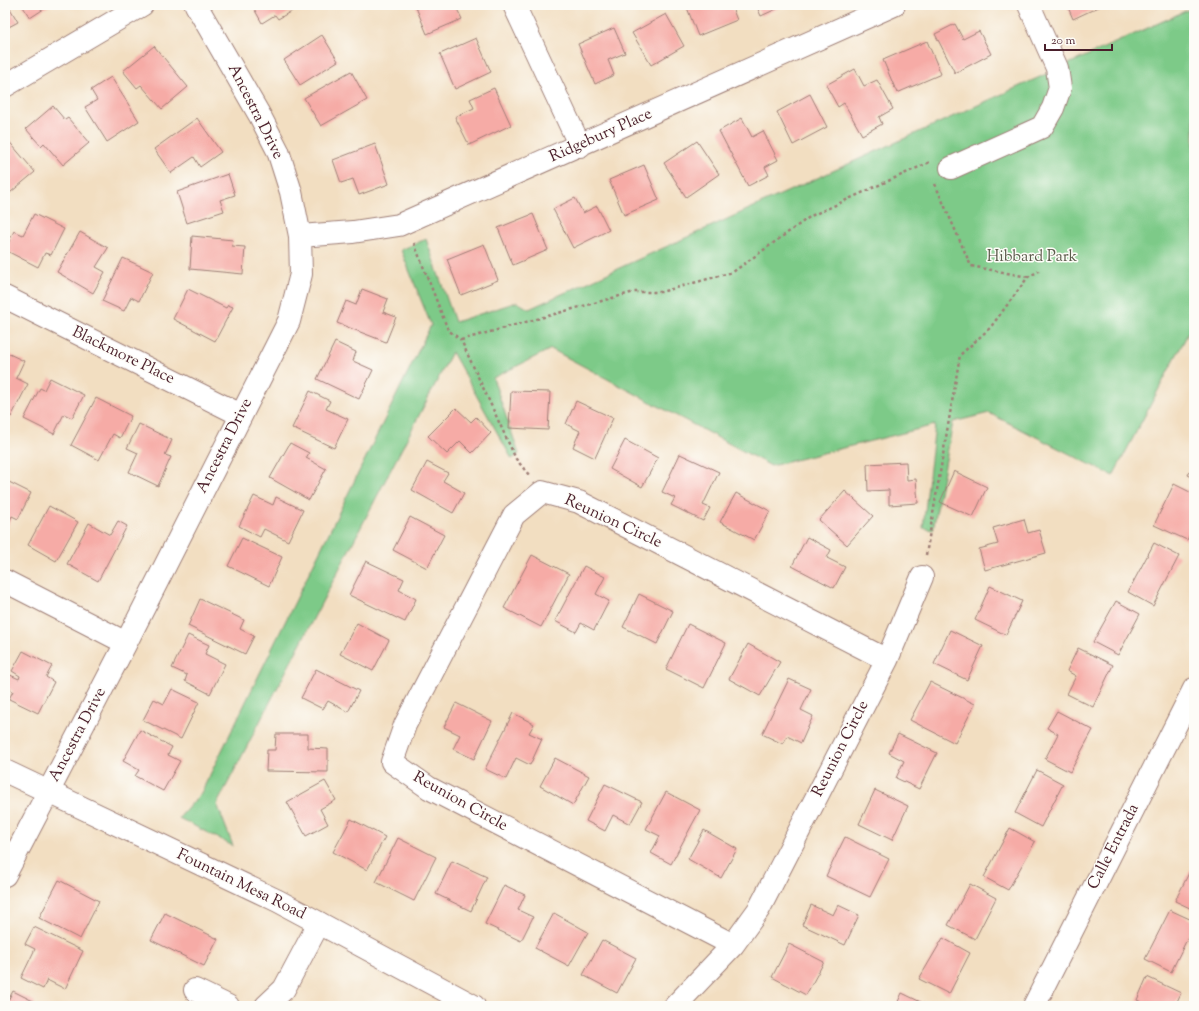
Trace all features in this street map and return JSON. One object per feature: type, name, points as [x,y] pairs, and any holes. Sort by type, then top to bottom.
[{"type":"street","points":[[5,86],[142,5]]},
{"type":"street","name":"Ancestra Drive","points":[[5,876],[126,643],[288,321],[301,274],[300,236],[291,192],[278,151],[260,116],[196,5]]},
{"type":"street","points":[[514,5],[580,146]]},
{"type":"street","name":"Ridgebury Place","points":[[300,236],[353,232],[399,225],[580,146],[894,5]]},
{"type":"street","points":[[939,169],[1042,127],[1053,108],[1060,88],[1057,68],[1029,5]]},
{"type":"street","name":"Blackmore Place","points":[[5,297],[241,415]]},
{"type":"street","name":"Reunion Circle","points":[[676,1006],[733,944],[759,909],[887,660],[579,502],[542,492],[514,515],[405,725],[392,762],[430,788],[733,944]]},
{"type":"street","points":[[887,660],[922,577]]},
{"type":"street","points":[[5,581],[126,643]]},
{"type":"street","name":"Calle Entrada","points":[[1034,1006],[1194,689]]},
{"type":"street","name":"Fountain Mesa Road","points":[[5,771],[47,793],[278,902],[474,1006]]},
{"type":"street","points":[[266,1006],[284,989],[319,923]]},
{"type":"street","points":[[195,990],[228,1006]]},
{"type":"path","points":[[926,163],[929,170]]},
{"type":"path","points":[[461,340],[634,292],[661,292],[733,272],[811,216],[926,163],[939,169],[971,266],[1028,276],[1039,272]]},
{"type":"path","points":[[406,222],[448,330],[461,340],[516,459],[542,492]]},
{"type":"path","points":[[922,577],[960,355],[990,328],[1028,276]]},
{"type":"green space","name":"Hibbard Park","points":[[1194,7],[1194,322],[1113,476],[989,413],[953,422],[933,530],[923,528],[935,425],[771,466],[551,349],[493,378],[519,454],[512,459],[452,352],[217,804],[233,846],[179,818],[201,793],[431,325],[401,250],[426,239],[455,322],[517,302],[529,309]]},
{"type":"building","points":[[5,5],[8,5],[18,22],[5,29]]},
{"type":"building","points":[[22,5],[50,5],[30,18]]},
{"type":"building","points":[[252,5],[302,5],[278,19],[275,15],[262,23]]},
{"type":"building","points":[[415,5],[455,5],[462,19],[427,34]]},
{"type":"building","points":[[686,5],[731,5],[737,20],[698,36]]},
{"type":"building","points":[[756,5],[785,5],[761,16]]},
{"type":"building","points":[[1067,5],[1103,5],[1073,19]]},
{"type":"building","points":[[666,14],[684,46],[651,65],[632,33]]},
{"type":"building","points":[[955,24],[963,39],[979,31],[991,54],[955,73],[935,34]]},
{"type":"building","points":[[614,28],[625,53],[608,60],[614,75],[595,84],[578,44]]},
{"type":"building","points":[[322,35],[338,61],[300,85],[284,60]]},
{"type":"building","points":[[476,38],[491,72],[455,89],[440,54]]},
{"type":"building","points":[[927,41],[941,74],[897,93],[883,60]]},
{"type":"building","points":[[154,46],[188,87],[162,109],[141,85],[137,88],[123,71]]},
{"type":"building","points":[[855,69],[864,86],[877,80],[893,109],[879,117],[882,124],[862,135],[844,103],[838,107],[826,85]]},
{"type":"building","points":[[351,71],[367,100],[321,126],[304,98]]},
{"type":"building","points":[[111,77],[139,121],[107,142],[85,107],[97,100],[91,90]]},
{"type":"building","points":[[494,88],[511,125],[469,145],[455,117],[474,108],[470,99]]},
{"type":"building","points":[[810,94],[827,127],[793,145],[777,112]]},
{"type":"building","points":[[53,106],[65,120],[68,118],[89,143],[63,165],[44,143],[41,146],[26,129]]},
{"type":"building","points":[[197,118],[221,152],[200,167],[194,157],[171,173],[154,149]]},
{"type":"building","points":[[742,118],[752,137],[763,131],[778,160],[765,167],[769,175],[748,186],[719,131]]},
{"type":"building","points":[[7,139],[35,172],[5,197],[5,140]]},
{"type":"building","points":[[697,141],[719,174],[686,197],[664,163]]},
{"type":"building","points":[[375,144],[389,184],[359,195],[353,179],[341,183],[333,160]]},
{"type":"building","points":[[644,165],[659,200],[624,215],[609,180]]},
{"type":"building","points":[[228,174],[235,195],[220,200],[224,211],[187,223],[177,192]]},
{"type":"building","points":[[575,198],[583,213],[597,206],[609,230],[573,248],[553,209]]},
{"type":"building","points":[[34,214],[64,229],[51,255],[45,253],[38,267],[5,250],[14,231],[23,235]]},
{"type":"building","points":[[533,214],[548,250],[513,265],[498,228]]},
{"type":"building","points":[[80,232],[108,248],[96,267],[105,272],[93,293],[57,272]]},
{"type":"building","points":[[192,236],[233,240],[232,246],[245,247],[243,274],[190,269]]},
{"type":"building","points":[[484,244],[498,280],[461,295],[447,259]]},
{"type":"building","points":[[123,258],[153,272],[139,301],[131,297],[124,311],[102,301]]},
{"type":"building","points":[[188,289],[226,308],[228,305],[233,307],[215,341],[173,319]]},
{"type":"building","points":[[362,289],[388,299],[383,312],[396,317],[386,342],[337,323],[346,301],[356,305]]},
{"type":"building","points":[[335,342],[356,352],[353,361],[373,370],[359,399],[317,379]]},
{"type":"building","points":[[5,352],[24,361],[16,378],[28,384],[11,417],[5,413]]},
{"type":"building","points":[[50,378],[84,395],[72,418],[64,414],[54,434],[24,419],[40,388],[44,390]]},
{"type":"building","points":[[310,391],[330,401],[326,409],[348,419],[334,448],[292,428]]},
{"type":"building","points":[[511,391],[550,392],[548,430],[509,428]]},
{"type":"building","points":[[96,398],[131,416],[120,438],[113,434],[99,460],[71,445]]},
{"type":"building","points":[[576,401],[613,418],[595,458],[573,447],[580,431],[566,424]]},
{"type":"building","points":[[456,408],[471,422],[476,417],[491,433],[472,453],[460,441],[447,454],[428,436]]},
{"type":"building","points":[[139,424],[172,440],[165,455],[171,457],[158,486],[129,472],[138,453],[127,448]]},
{"type":"building","points":[[625,440],[658,458],[642,487],[610,469]]},
{"type":"building","points":[[290,443],[309,453],[306,458],[326,469],[309,500],[270,478]]},
{"type":"building","points":[[680,454],[719,472],[703,505],[710,508],[703,521],[671,505],[675,498],[662,492]]},
{"type":"building","points":[[427,462],[448,473],[443,481],[464,493],[453,513],[412,490]]},
{"type":"building","points":[[906,462],[907,480],[916,479],[918,503],[889,505],[889,490],[868,491],[867,464]]},
{"type":"building","points":[[1194,463],[1194,478],[1188,475]]},
{"type":"building","points":[[954,471],[987,487],[973,517],[940,502]]},
{"type":"building","points":[[5,480],[31,493],[18,519],[12,516],[5,531]]},
{"type":"building","points":[[1174,484],[1194,494],[1194,527],[1187,540],[1154,525]]},
{"type":"building","points":[[845,491],[873,516],[847,545],[819,520]]},
{"type":"building","points":[[736,493],[770,511],[754,540],[720,522]]},
{"type":"building","points":[[254,496],[273,505],[276,497],[303,510],[288,541],[264,529],[260,537],[239,526]]},
{"type":"building","points":[[49,506],[78,522],[56,561],[28,545]]},
{"type":"building","points":[[410,517],[444,535],[427,568],[393,550]]},
{"type":"building","points":[[1024,519],[1028,533],[1039,530],[1046,553],[985,570],[979,549],[998,544],[993,528]]},
{"type":"building","points":[[118,521],[127,526],[98,581],[67,564],[89,523],[110,535]]},
{"type":"building","points":[[807,537],[831,550],[827,558],[845,567],[834,588],[792,566]]},
{"type":"building","points":[[242,538],[282,557],[269,586],[228,566]]},
{"type":"building","points":[[1154,543],[1179,556],[1153,606],[1128,592]]},
{"type":"building","points":[[532,555],[569,574],[541,627],[504,608]]},
{"type":"building","points":[[366,561],[404,579],[399,590],[416,599],[405,622],[349,595]]},
{"type":"building","points":[[584,566],[605,577],[596,594],[609,601],[594,630],[581,623],[576,632],[555,621]]},
{"type":"building","points":[[990,586],[1022,601],[1006,635],[975,620]]},
{"type":"building","points":[[639,594],[673,611],[657,644],[623,627]]},
{"type":"building","points":[[200,599],[244,620],[240,629],[254,636],[245,654],[188,626]]},
{"type":"building","points":[[1116,601],[1140,614],[1118,655],[1093,642]]},
{"type":"building","points":[[357,623],[389,640],[373,671],[340,654]]},
{"type":"building","points":[[688,624],[726,643],[704,688],[666,669]]},
{"type":"building","points":[[950,630],[983,646],[967,680],[934,664]]},
{"type":"building","points":[[188,635],[209,645],[205,654],[225,664],[210,694],[185,681],[187,675],[172,668]]},
{"type":"building","points":[[748,644],[780,662],[760,696],[729,679]]},
{"type":"building","points":[[1078,648],[1113,665],[1093,707],[1067,694],[1076,676],[1067,671]]},
{"type":"building","points":[[23,651],[52,666],[46,677],[54,682],[38,713],[9,699],[13,691],[5,687],[5,679],[8,674],[19,679],[20,676],[12,671]]},
{"type":"building","points":[[316,669],[359,691],[348,712],[328,701],[323,709],[301,698]]},
{"type":"building","points":[[789,679],[811,689],[801,710],[813,716],[801,743],[787,736],[783,744],[762,734]]},
{"type":"building","points":[[930,682],[975,704],[955,743],[910,720]]},
{"type":"building","points":[[172,689],[199,702],[181,739],[143,720],[154,699],[164,704]]},
{"type":"building","points":[[456,703],[492,721],[474,759],[453,749],[460,735],[444,727]]},
{"type":"building","points":[[1057,711],[1093,730],[1070,772],[1045,759],[1058,734],[1047,728]]},
{"type":"building","points":[[513,713],[534,724],[529,733],[542,739],[530,765],[516,758],[506,779],[485,769]]},
{"type":"building","points":[[140,730],[172,747],[168,755],[180,761],[163,791],[135,776],[139,770],[123,761]]},
{"type":"building","points":[[276,734],[308,734],[308,748],[328,749],[328,772],[266,771],[267,750],[275,750]]},
{"type":"building","points":[[898,734],[937,753],[919,789],[896,778],[904,761],[889,753]]},
{"type":"building","points":[[555,758],[589,776],[573,805],[540,786]]},
{"type":"building","points":[[1037,770],[1063,784],[1041,827],[1015,813]]},
{"type":"building","points":[[325,781],[336,800],[320,809],[328,824],[306,836],[287,802]]},
{"type":"building","points":[[605,784],[642,802],[630,824],[613,815],[605,831],[586,821]]},
{"type":"building","points":[[875,790],[908,806],[892,840],[859,824]]},
{"type":"building","points":[[666,792],[700,810],[671,864],[651,853],[660,836],[646,829]]},
{"type":"building","points":[[351,819],[385,837],[367,870],[333,852]]},
{"type":"building","points":[[1010,828],[1035,842],[1008,890],[984,877]]},
{"type":"building","points":[[704,830],[737,849],[721,878],[688,859]]},
{"type":"building","points":[[845,837],[889,859],[870,897],[826,876]]},
{"type":"building","points":[[398,838],[436,857],[414,901],[376,882]]},
{"type":"building","points":[[452,861],[487,877],[471,911],[436,894]]},
{"type":"building","points":[[1194,863],[1194,910],[1175,901]]},
{"type":"building","points":[[59,880],[99,901],[80,939],[39,918]]},
{"type":"building","points":[[970,884],[996,898],[975,939],[948,925]]},
{"type":"building","points":[[504,885],[525,895],[518,910],[533,917],[521,941],[485,924]]},
{"type":"building","points":[[811,905],[833,915],[838,905],[859,915],[845,945],[802,925]]},
{"type":"building","points":[[1170,910],[1194,921],[1194,925],[1171,972],[1145,959]]},
{"type":"building","points":[[165,913],[218,939],[204,966],[151,940]]},
{"type":"building","points":[[554,913],[588,932],[569,966],[535,948]]},
{"type":"building","points":[[34,927],[83,951],[65,989],[47,980],[43,989],[21,978],[35,949],[25,944]]},
{"type":"building","points":[[943,938],[970,953],[949,994],[919,979]]},
{"type":"building","points":[[602,940],[636,958],[617,993],[583,975]]},
{"type":"building","points":[[789,944],[824,962],[806,995],[772,977]]},
{"type":"building","points":[[1147,977],[1181,993],[1175,1006],[1150,1006],[1137,1000]]},
{"type":"building","points":[[13,991],[35,1002],[33,1006],[5,1006]]},
{"type":"building","points":[[902,993],[929,1006],[896,1006]]}]
